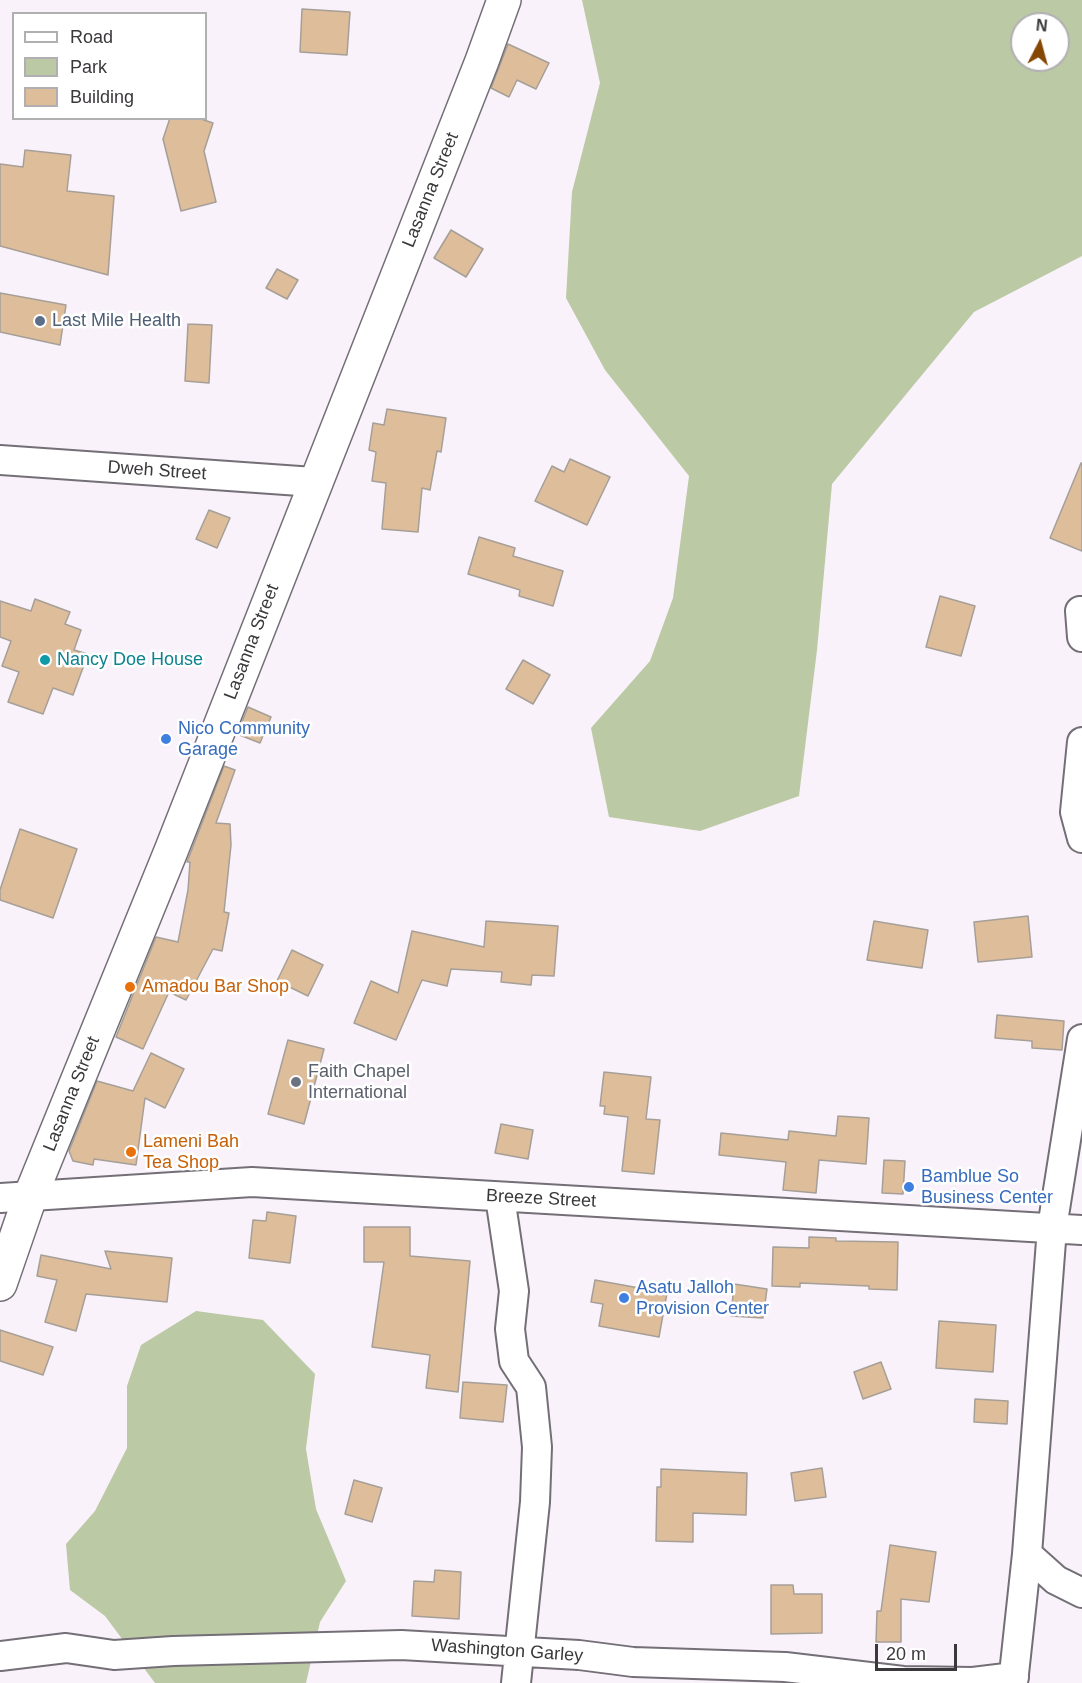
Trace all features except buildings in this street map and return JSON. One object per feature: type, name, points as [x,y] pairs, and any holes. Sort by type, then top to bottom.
[{"type":"street","name":"Lasanna Street","points":[[0,1284],[15,1197],[171,851],[314,482],[478,72],[504,0]]},
{"type":"street","name":"Dweh Street","points":[[0,460],[314,482]]},
{"type":"street","points":[[1082,742],[1075,812],[1082,838]]},
{"type":"street","points":[[1013,1680],[1028,1554],[1052,1228],[1082,1039]]},
{"type":"street","name":"Breeze Street","points":[[15,1197],[252,1182],[1082,1230]]},
{"type":"street","points":[[500,1197],[514,1291],[510,1329],[514,1361],[531,1387],[537,1447],[535,1502],[516,1683]]},
{"type":"street","points":[[1052,1228],[1082,1212]]},
{"type":"street","points":[[1028,1554],[1056,1580],[1082,1593]]},
{"type":"street","name":"Washington Garley","points":[[0,1656],[66,1648],[114,1655],[173,1651],[401,1645],[633,1662],[785,1667],[903,1681],[1013,1680]]},
{"type":"green space","points":[[582,0],[1082,0],[1082,256],[974,312],[832,484],[817,650],[799,796],[700,831],[609,817],[591,728],[650,661],[673,598],[689,476],[605,370],[566,298],[572,192],[600,83]]},
{"type":"green space","points":[[196,1311],[263,1320],[315,1374],[306,1449],[316,1509],[346,1581],[320,1622],[306,1683],[155,1683],[105,1616],[70,1590],[66,1544],[95,1511],[127,1448],[127,1386],[141,1345]]},
{"type":"place","name":"Last Mile Health","points":[[40,321]]},
{"type":"place","name":"Nancy Doe House","points":[[45,660]]},
{"type":"place","name":"Nico Community Garage","points":[[166,739]]},
{"type":"place","name":"Amadou Bar Shop","points":[[130,987]]},
{"type":"place","name":"Faith Chapel International","points":[[296,1082]]},
{"type":"place","name":"Lameni Bah Tea Shop","points":[[131,1152]]},
{"type":"place","name":"Bamblue So Business Center","points":[[909,1187]]},
{"type":"place","name":"Asatu Jalloh Provision Center","points":[[624,1298]]}]
